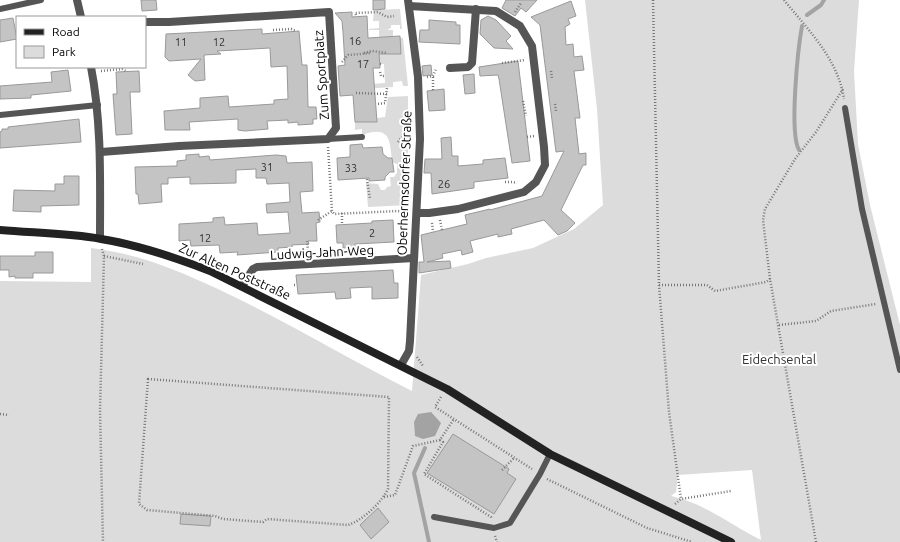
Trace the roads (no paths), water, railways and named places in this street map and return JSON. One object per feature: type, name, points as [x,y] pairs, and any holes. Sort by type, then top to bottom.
[{"type":"street","points":[[77,0],[81,16]]},
{"type":"street","points":[[408,3],[496,11],[520,26],[532,46],[544,147],[544,165],[536,182],[524,192],[458,209],[417,215]]},
{"type":"street","name":"Oberhermsdorfer Straße","points":[[401,365],[409,351],[410,345],[420,139],[418,82],[408,3]]},
{"type":"street","points":[[450,68],[468,67],[472,63],[476,9]]},
{"type":"street","name":"Zum Sportplatz","points":[[101,152],[179,146],[328,139],[336,128],[329,12],[169,22],[146,22]]},
{"type":"street","points":[[91,68],[98,105],[101,152],[100,238]]},
{"type":"street","name":"Zur Alten Poststraße","points":[[0,230],[100,238],[135,245],[174,256],[210,270],[447,389],[550,454],[672,512],[720,539],[731,542]]},
{"type":"street","name":"Ludwig-Jahn-Weg","points":[[242,286],[253,269],[257,267],[414,258]]},
{"type":"lane","points":[[0,8],[41,0]]},
{"type":"lane","points":[[0,115],[98,105]]},
{"type":"lane","points":[[845,108],[862,209],[900,370]]},
{"type":"lane","points":[[328,139],[362,137]]},
{"type":"lane","points":[[434,517],[494,528],[510,523],[540,474],[550,454]]},
{"type":"waterway","points":[[807,15],[821,5],[824,0]]},
{"type":"waterway","points":[[799,150],[796,141],[794,109],[798,52],[802,26]]},
{"type":"waterway","points":[[425,448],[414,473],[429,542]]},
{"type":"park label","name":"Eidechsental","points":[[779,359]]}]
